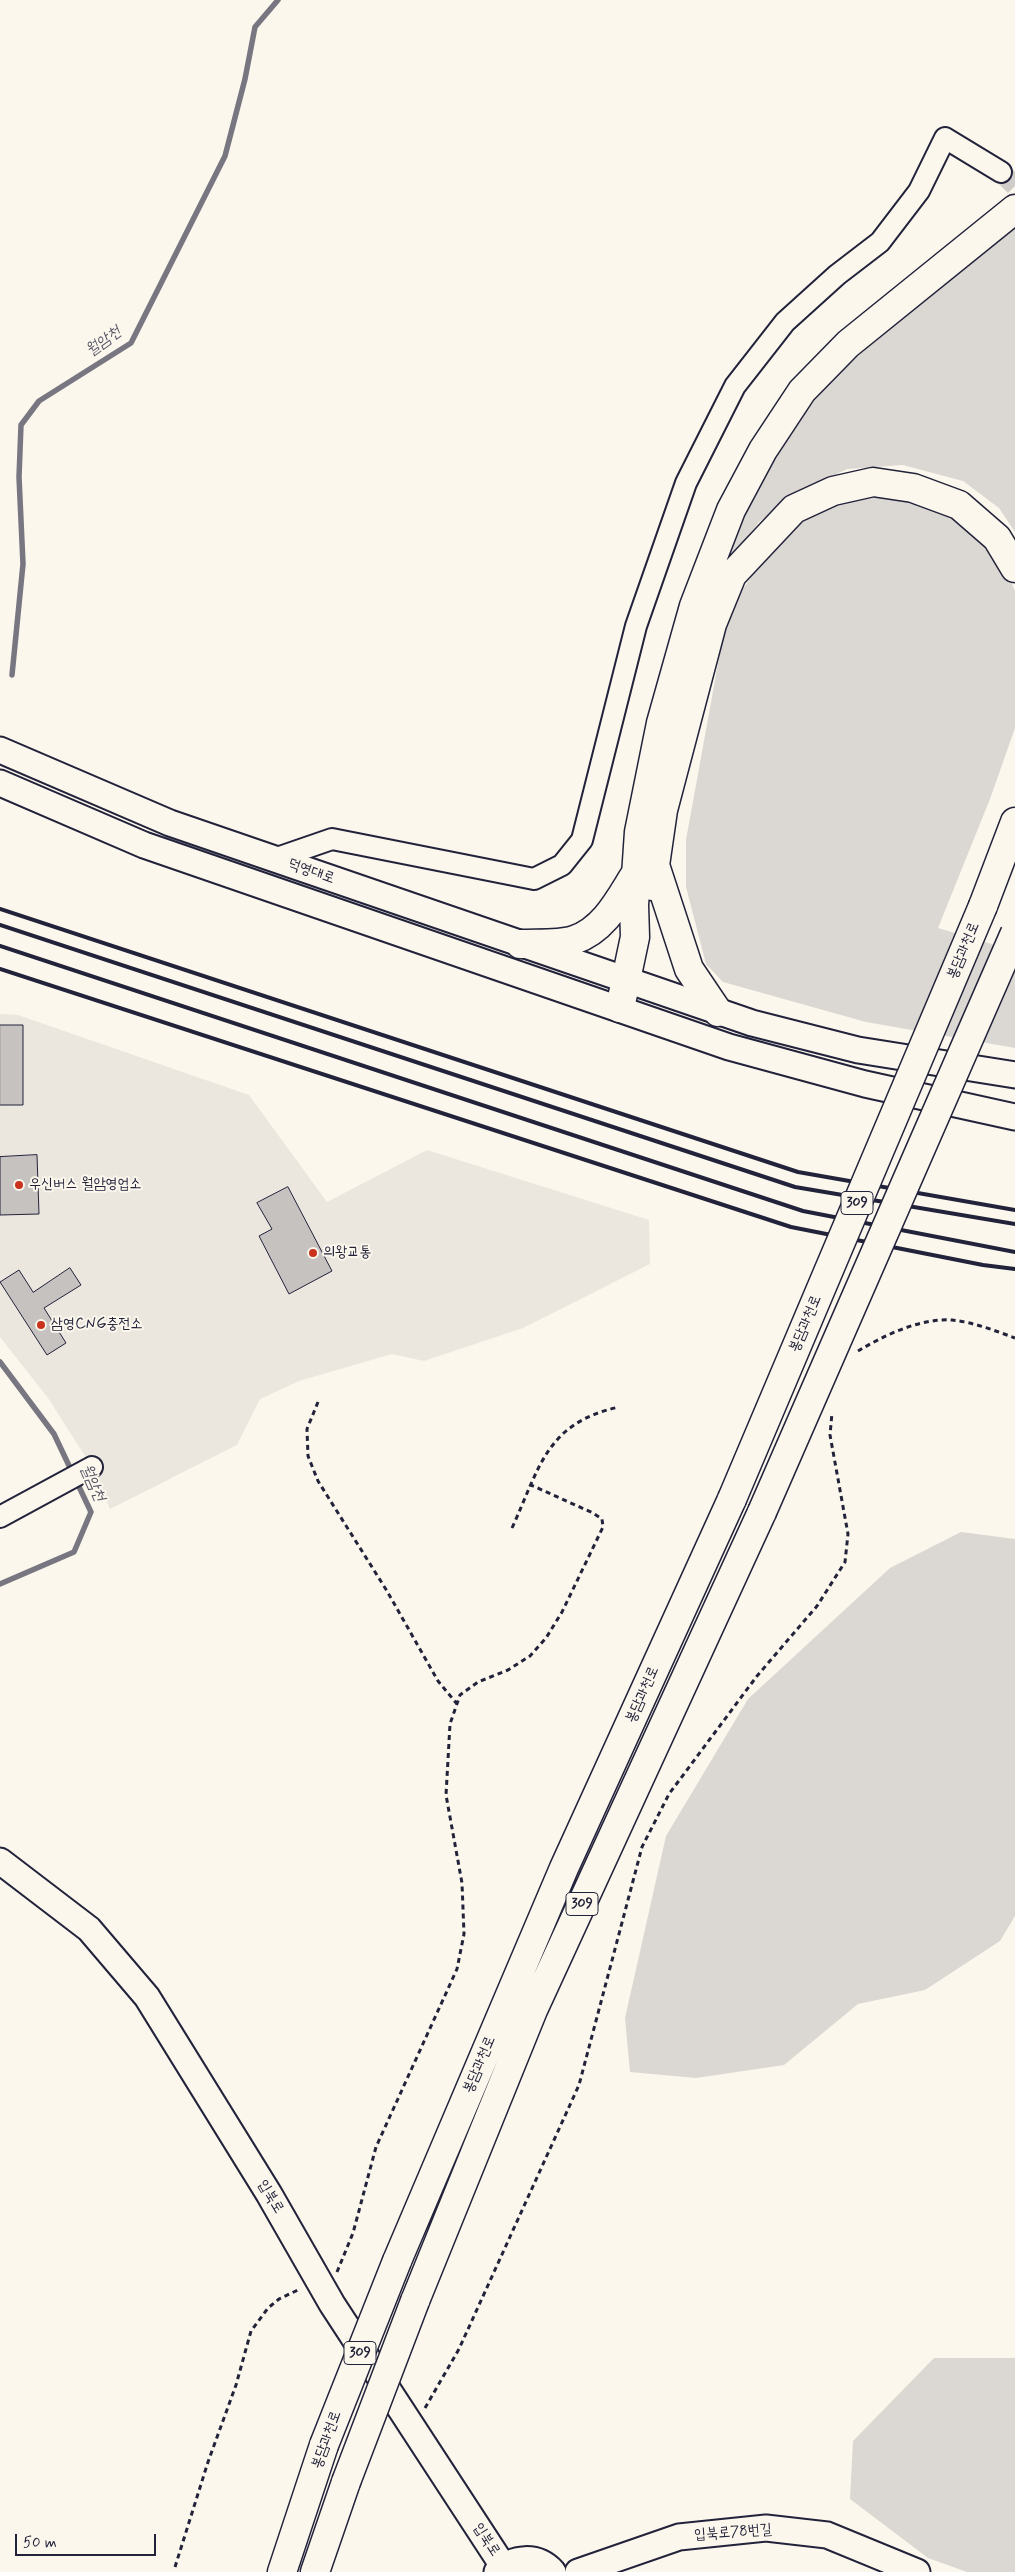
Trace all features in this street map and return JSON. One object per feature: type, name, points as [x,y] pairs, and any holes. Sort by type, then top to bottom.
[{"type":"highway","points":[[620,1008],[627,981],[634,936],[649,905],[646,868],[639,832],[661,723],[694,606],[731,510],[763,450],[802,391],[848,344],[1015,208]]},
{"type":"highway","points":[[520,944],[573,940],[590,932],[609,915],[646,868],[712,624],[728,583],[732,575],[761,541],[794,509],[833,492],[873,482],[913,488],[959,505],[997,538],[1015,568]]},
{"type":"highway","name":"봉담과천로","points":[[282,2572],[324,2445],[397,2261],[564,1868],[732,1499],[982,906],[1015,822]]},
{"type":"highway","points":[[646,868],[689,968],[718,1012]]},
{"type":"highway","name":"봉담과천로","points":[[315,2572],[346,2482],[416,2301],[533,2010],[762,1512],[1015,933]]},
{"type":"street","points":[[274,859],[332,839],[534,879],[562,865],[582,840],[636,626],[686,483],[735,386],[785,322],[836,275],[880,242],[920,191],[945,138],[1001,172]]},
{"type":"street","name":"덕영대로","points":[[0,750],[170,823],[718,1012],[858,1050],[1015,1075]]},
{"type":"street","name":"덕영대로","points":[[0,783],[144,845],[729,1047],[865,1084],[1015,1117]]},
{"type":"street","points":[[0,1517],[92,1467]]},
{"type":"street","name":"입북로","points":[[0,1861],[89,1929],[148,1997],[269,2194],[323,2288],[414,2428],[500,2569]]},
{"type":"street","name":"입북로78번길","points":[[578,2572],[679,2537],[766,2528],[827,2535],[917,2572]]},
{"type":"street","points":[[500,2569],[512,2561],[533,2560],[543,2564],[553,2572]]},
{"type":"path","points":[[853,1358],[857,1351],[879,1338],[926,1322],[953,1320],[1015,1338]]},
{"type":"path","points":[[318,1402],[307,1429],[308,1456],[318,1481],[387,1591],[438,1681],[457,1704]]},
{"type":"path","points":[[512,1528],[552,1444],[564,1430],[594,1412],[619,1407]]},
{"type":"path","points":[[414,2428],[459,2349],[579,2085],[642,1847],[669,1794],[757,1676],[817,1606],[845,1562],[848,1534],[830,1435],[832,1408]]},
{"type":"path","points":[[175,2567],[208,2462],[236,2386],[251,2332],[268,2308],[279,2300],[323,2288],[353,2233],[376,2147],[457,1969],[464,1934],[462,1883],[446,1795],[450,1724],[460,1695],[478,1682],[508,1670],[530,1656],[546,1638],[562,1612],[603,1528],[602,1519],[593,1513],[532,1485]]},
{"type":"shaded area","points":[[1015,223],[1015,532],[999,508],[963,481],[903,465],[847,469],[799,492],[759,522],[718,575],[765,467],[828,383],[915,305]]},
{"type":"shaded area","points":[[883,495],[940,504],[1002,560],[1015,591],[1015,728],[990,799],[938,928],[1015,951],[1015,1048],[866,1022],[723,982],[706,964],[686,887],[686,840],[727,614],[764,561],[795,529],[812,516],[831,506],[852,499]]},
{"type":"shaded area","points":[[0,1014],[18,1015],[249,1095],[327,1202],[427,1150],[649,1220],[650,1264],[523,1328],[424,1361],[392,1354],[299,1381],[260,1399],[237,1445],[110,1509],[92,1467],[48,1398],[0,1337]]},
{"type":"shaded area","points":[[961,1532],[1015,1539],[1015,1916],[1000,1941],[925,1990],[858,2004],[784,2065],[696,2078],[630,2072],[625,2018],[666,1836],[748,1699],[890,1568]]},
{"type":"shaded area","points":[[934,2358],[1015,2358],[1015,2572],[967,2572],[928,2558],[850,2499],[853,2441]]},
{"type":"building","points":[[0,1025],[23,1025],[23,1105],[0,1105]]},
{"type":"building","name":"우신버스 월암영업소","points":[[37,1155],[39,1214],[0,1215],[0,1157]]},
{"type":"building","points":[[288,1187],[332,1271],[289,1294],[259,1236],[272,1229],[257,1203]]},
{"type":"building","name":"삼영CNG충전소","points":[[70,1268],[81,1285],[44,1308],[66,1343],[47,1355],[0,1282],[19,1270],[33,1292]]},
{"type":"waterway","name":"월암천","points":[[12,675],[23,564],[19,477],[21,425],[39,401],[131,343],[225,156],[245,79],[255,27],[278,0]]},
{"type":"waterway","name":"월암천","points":[[0,1362],[54,1434],[91,1512],[74,1552],[0,1584]]},
{"type":"tunnel","points":[[1001,172],[1015,186]]},
{"type":"railway","points":[[0,909],[798,1172],[1015,1210]]},
{"type":"railway","points":[[0,925],[795,1187],[1015,1224]]},
{"type":"railway","points":[[0,946],[803,1211],[1015,1252]]},
{"type":"railway","points":[[0,969],[791,1227],[983,1265],[1015,1269]]},
{"type":"place","name":"우신버스 월암영업소","points":[[19,1185]]},
{"type":"place","name":"의왕교통","points":[[313,1253]]},
{"type":"place","name":"삼영CNG충전소","points":[[41,1325]]}]
